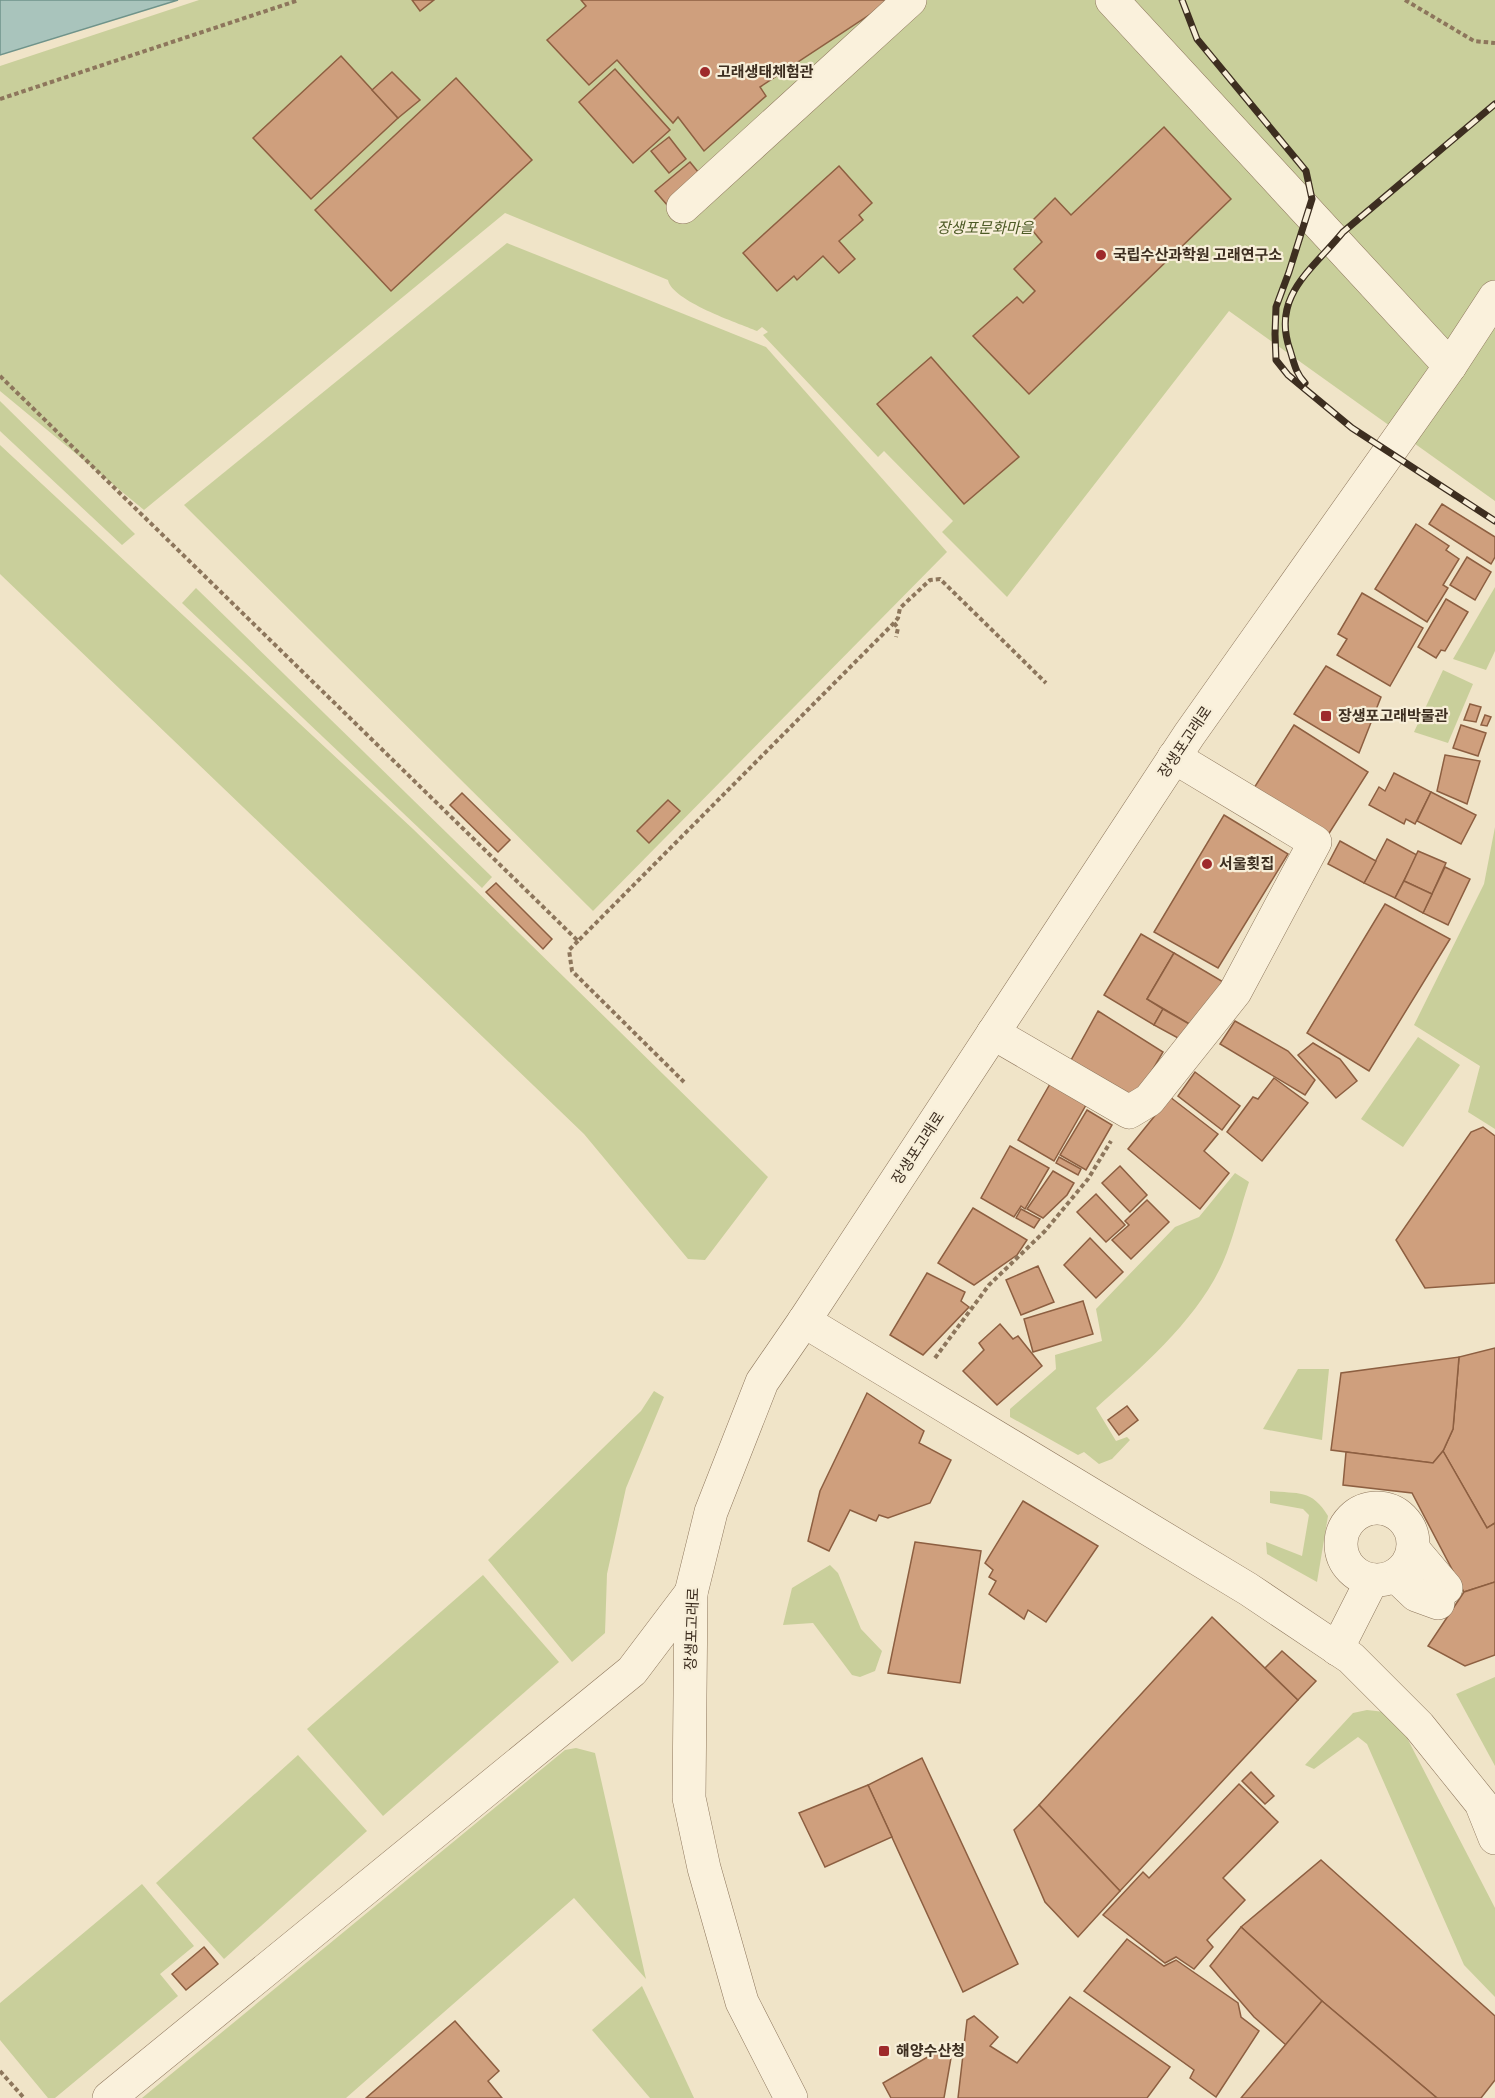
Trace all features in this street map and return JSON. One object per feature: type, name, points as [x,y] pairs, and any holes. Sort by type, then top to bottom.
[{"type":"street","points":[[683,207],[910,0]]},
{"type":"street","points":[[1112,0],[1450,366]]},
{"type":"street","name":"장생포고래로","points":[[791,2098],[742,2002],[704,1868],[689,1798],[691,1593],[711,1512],[762,1382],[1174,757],[1450,366],[1495,297]]},
{"type":"street","points":[[993,1033],[1129,1112],[1149,1100],[1235,992],[1315,843],[1174,757]]},
{"type":"street","points":[[804,1321],[1248,1589],[1351,1658],[1419,1726],[1481,1803],[1495,1838]]},
{"type":"street","points":[[1337,1649],[1394,1568],[1416,1595],[1442,1595]]},
{"type":"street","points":[[109,2098],[632,1671],[691,1593]]},
{"type":"path","points":[[0,99],[299,0]]},
{"type":"path","points":[[1405,0],[1474,40],[1495,43]]},
{"type":"path","points":[[0,376],[578,941]]},
{"type":"path","points":[[684,1082],[572,971],[569,950],[894,623],[898,618],[900,608],[930,580],[940,579],[1046,684]]},
{"type":"path","points":[[894,623],[898,628],[896,637]]},
{"type":"path","points":[[911,1386],[943,1348],[989,1285],[1045,1231],[1088,1179],[1129,1112]]},
{"type":"path","points":[[0,2071],[24,2098]]},
{"type":"green space","name":"장생포문화마을","points":[[199,0],[1495,0],[1495,501],[1229,311],[1007,597],[942,532],[953,521],[884,451],[878,457],[763,335],[768,332],[762,327],[757,331],[722,317],[681,296],[672,288],[668,280],[505,213],[144,510],[0,391],[0,66]]},
{"type":"green space","points":[[507,243],[766,347],[947,552],[593,911],[184,505]]},
{"type":"green space","points":[[0,401],[135,534],[122,545],[0,431]]},
{"type":"green space","points":[[0,445],[413,829],[768,1177],[705,1260],[688,1259],[584,1134],[0,574]]},
{"type":"green space","points":[[1495,587],[1495,651],[1486,670],[1453,659]]},
{"type":"green space","points":[[196,588],[492,877],[482,888],[182,603]]},
{"type":"green space","points":[[1443,670],[1473,684],[1448,743],[1414,732]]},
{"type":"green space","points":[[1495,827],[1495,1129],[1468,1112],[1480,1066],[1414,1025],[1484,884]]},
{"type":"green space","points":[[1418,1037],[1460,1065],[1403,1147],[1361,1119]]},
{"type":"green space","points":[[1235,1173],[1249,1182],[1234,1233],[1212,1283],[1199,1303],[1167,1341],[1096,1408],[1116,1441],[1127,1437],[1130,1440],[1112,1459],[1099,1464],[1084,1452],[1078,1455],[1010,1417],[1010,1409],[1056,1369],[1055,1355],[1102,1341],[1096,1309],[1175,1227],[1199,1217]]},
{"type":"green space","points":[[1298,1369],[1329,1369],[1322,1440],[1263,1429]]},
{"type":"green space","points":[[654,1391],[664,1397],[626,1488],[607,1574],[605,1633],[572,1662],[488,1560],[641,1411]]},
{"type":"green space","points":[[1270,1491],[1303,1494],[1310,1497],[1322,1507],[1328,1516],[1317,1582],[1267,1554],[1266,1542],[1302,1556],[1309,1515],[1303,1509],[1270,1503]]},
{"type":"green space","points":[[830,1565],[838,1573],[861,1629],[882,1651],[875,1671],[860,1677],[852,1675],[813,1623],[783,1625],[792,1588]]},
{"type":"green space","points":[[483,1575],[559,1662],[383,1816],[307,1729]]},
{"type":"green space","points":[[1495,1677],[1495,1766],[1456,1694]]},
{"type":"green space","points":[[1367,1710],[1385,1712],[1405,1734],[1495,1908],[1495,1997],[1464,1965],[1367,1744],[1358,1737],[1314,1769],[1305,1765],[1353,1713]]},
{"type":"green space","points":[[576,1748],[595,1753],[646,1979],[574,1898],[346,2098],[142,2098],[565,1750]]},
{"type":"green space","points":[[298,1755],[367,1831],[224,1959],[156,1883]]},
{"type":"green space","points":[[142,1884],[194,1946],[160,1974],[178,1996],[55,2098],[48,2098],[0,2040],[0,2003]]},
{"type":"green space","points":[[642,1986],[694,2098],[650,2098],[592,2030]]},
{"type":"water","points":[[0,0],[178,0],[0,55]]},
{"type":"building","points":[[412,0],[434,0],[420,11]]},
{"type":"building","name":"고래생태체험관","points":[[581,0],[892,0],[760,87],[766,96],[704,151],[678,117],[673,123],[617,60],[589,85],[547,40],[586,6]]},
{"type":"building","points":[[341,56],[398,118],[311,199],[253,138]]},
{"type":"building","points":[[615,69],[670,130],[633,163],[579,102]]},
{"type":"building","points":[[392,72],[420,100],[398,118],[372,90]]},
{"type":"building","points":[[456,78],[532,160],[391,291],[315,210]]},
{"type":"building","name":"국립수산과학원 고래연구소","points":[[1164,127],[1231,199],[1029,394],[973,336],[1017,297],[1023,303],[1035,291],[1014,269],[1042,242],[1028,225],[1055,198],[1071,215]]},
{"type":"building","points":[[669,137],[686,159],[669,173],[651,151]]},
{"type":"building","points":[[690,162],[703,178],[668,206],[655,191]]},
{"type":"building","points":[[839,166],[872,203],[859,215],[863,220],[839,241],[855,259],[839,273],[823,256],[797,280],[794,276],[777,291],[743,253]]},
{"type":"building","points":[[931,357],[1019,457],[964,504],[877,404]]},
{"type":"building","points":[[1442,504],[1495,537],[1495,557],[1491,564],[1429,524]]},
{"type":"building","points":[[1416,524],[1449,546],[1446,550],[1459,559],[1443,585],[1448,588],[1427,622],[1375,589]]},
{"type":"building","points":[[1467,557],[1491,572],[1475,600],[1450,585]]},
{"type":"building","points":[[1362,593],[1423,628],[1390,686],[1337,655],[1347,639],[1338,634]]},
{"type":"building","points":[[1446,599],[1468,612],[1445,651],[1441,650],[1436,658],[1418,647]]},
{"type":"building","points":[[1326,666],[1381,697],[1359,753],[1294,714]]},
{"type":"building","points":[[1470,704],[1481,707],[1476,722],[1464,720]]},
{"type":"building","points":[[1485,715],[1491,717],[1487,726],[1481,725]]},
{"type":"building","points":[[1294,725],[1368,772],[1328,835],[1254,788]]},
{"type":"building","points":[[1461,725],[1486,733],[1478,756],[1453,748]]},
{"type":"building","points":[[1445,755],[1480,761],[1467,804],[1437,791]]},
{"type":"building","points":[[1394,773],[1431,792],[1415,824],[1406,819],[1404,824],[1369,805],[1379,787],[1385,791]]},
{"type":"building","points":[[1431,792],[1476,815],[1461,844],[1417,821]]},
{"type":"building","points":[[462,793],[510,840],[498,852],[450,805]]},
{"type":"building","points":[[668,800],[680,811],[649,843],[637,831]]},
{"type":"building","points":[[1224,815],[1288,854],[1218,968],[1154,932]]},
{"type":"building","points":[[1387,839],[1417,855],[1395,898],[1364,883]]},
{"type":"building","points":[[1340,841],[1376,861],[1364,883],[1328,864]]},
{"type":"building","points":[[1418,851],[1446,863],[1432,894],[1404,881]]},
{"type":"building","points":[[1445,867],[1470,879],[1448,925],[1423,913]]},
{"type":"building","points":[[1404,881],[1432,894],[1423,913],[1395,898]]},
{"type":"building","points":[[496,883],[552,939],[543,949],[486,892]]},
{"type":"building","points":[[1385,904],[1450,939],[1369,1071],[1307,1033]]},
{"type":"building","points":[[1141,934],[1174,953],[1147,999],[1163,1009],[1154,1025],[1104,995]]},
{"type":"building","points":[[1174,953],[1225,983],[1198,1029],[1147,999]]},
{"type":"building","points":[[1163,1009],[1198,1029],[1189,1044],[1154,1025]]},
{"type":"building","points":[[1098,1011],[1163,1052],[1139,1093],[1126,1093],[1070,1062]]},
{"type":"building","points":[[1235,1021],[1288,1051],[1315,1080],[1305,1095],[1220,1044]]},
{"type":"building","points":[[1313,1043],[1340,1059],[1357,1081],[1336,1098],[1298,1055]]},
{"type":"building","points":[[1195,1072],[1240,1106],[1222,1130],[1178,1096]]},
{"type":"building","points":[[1274,1078],[1308,1103],[1262,1161],[1227,1132],[1253,1097],[1258,1099]]},
{"type":"building","points":[[1050,1084],[1086,1105],[1054,1161],[1018,1140]]},
{"type":"building","points":[[1170,1097],[1218,1134],[1204,1151],[1229,1173],[1200,1209],[1128,1149]]},
{"type":"building","points":[[1087,1110],[1112,1125],[1086,1170],[1060,1155]]},
{"type":"building","points":[[1483,1127],[1495,1136],[1495,1283],[1425,1288],[1396,1240],[1471,1132]]},
{"type":"building","points":[[1010,1146],[1049,1168],[1025,1209],[1021,1206],[1014,1217],[981,1198]]},
{"type":"building","points":[[1059,1157],[1081,1169],[1078,1175],[1056,1163]]},
{"type":"building","points":[[1120,1166],[1147,1195],[1130,1212],[1102,1183]]},
{"type":"building","points":[[1053,1171],[1074,1183],[1067,1195],[1043,1218],[1027,1209]]},
{"type":"building","points":[[1096,1194],[1125,1225],[1106,1242],[1077,1212]]},
{"type":"building","points":[[1147,1200],[1169,1222],[1131,1259],[1112,1240],[1129,1225],[1125,1221]]},
{"type":"building","points":[[973,1208],[1027,1240],[1017,1255],[974,1285],[938,1263]]},
{"type":"building","points":[[1021,1209],[1040,1219],[1034,1228],[1016,1218]]},
{"type":"building","points":[[1090,1238],[1123,1272],[1096,1298],[1064,1265]]},
{"type":"building","points":[[1038,1266],[1054,1302],[1021,1315],[1006,1280]]},
{"type":"building","points":[[927,1273],[965,1292],[961,1301],[969,1307],[923,1355],[890,1335]]},
{"type":"building","points":[[1083,1301],[1093,1334],[1033,1352],[1024,1319]]},
{"type":"building","points":[[1000,1324],[1013,1339],[1018,1336],[1042,1366],[997,1405],[963,1371],[984,1350],[979,1343]]},
{"type":"building","points":[[1495,1348],[1495,1523],[1487,1528],[1443,1451],[1453,1429],[1459,1357]]},
{"type":"building","points":[[1459,1357],[1453,1429],[1443,1451],[1433,1463],[1331,1450],[1341,1373]]},
{"type":"building","points":[[867,1393],[924,1431],[919,1443],[951,1460],[930,1503],[888,1518],[879,1515],[876,1521],[850,1510],[829,1551],[808,1541],[820,1491]]},
{"type":"building","points":[[1127,1406],[1138,1420],[1119,1435],[1108,1420]]},
{"type":"building","points":[[1443,1451],[1487,1528],[1495,1523],[1495,1582],[1464,1592],[1412,1493],[1343,1485],[1346,1452],[1433,1463]]},
{"type":"building","points":[[1023,1501],[1098,1546],[1046,1622],[1028,1610],[1024,1619],[989,1594],[996,1581],[989,1577],[993,1570],[985,1563]]},
{"type":"building","points":[[915,1542],[981,1551],[960,1683],[888,1673]]},
{"type":"building","points":[[1495,1582],[1495,1655],[1465,1666],[1428,1646],[1464,1592]]},
{"type":"building","points":[[1212,1617],[1298,1700],[1120,1891],[1039,1805]]},
{"type":"building","points":[[1282,1651],[1316,1681],[1298,1700],[1265,1668]]},
{"type":"building","points":[[922,1758],[1018,1964],[963,1992],[868,1785]]},
{"type":"building","points":[[1251,1772],[1274,1796],[1265,1804],[1242,1781]]},
{"type":"building","points":[[1239,1784],[1278,1822],[1223,1878],[1245,1900],[1207,1940],[1213,1947],[1194,1969],[1176,1957],[1165,1963],[1103,1915],[1143,1872],[1149,1878]]},
{"type":"building","points":[[868,1785],[892,1837],[825,1867],[799,1813]]},
{"type":"building","points":[[1039,1805],[1120,1891],[1078,1937],[1045,1902],[1014,1830]]},
{"type":"building","points":[[1321,1860],[1495,2016],[1495,2080],[1481,2098],[1437,2098],[1322,2001],[1241,1927]]},
{"type":"building","points":[[1241,1927],[1322,2001],[1286,2045],[1254,2017],[1210,1966]]},
{"type":"building","points":[[1127,1939],[1164,1966],[1176,1960],[1238,2003],[1241,2017],[1259,2031],[1216,2097],[1190,2078],[1194,2070],[1084,1991]]},
{"type":"building","points":[[204,1947],[218,1964],[186,1990],[172,1974]]},
{"type":"building","points":[[1070,1997],[1170,2067],[1147,2098],[958,2098],[967,2020],[974,2016],[998,2037],[990,2046],[1017,2063]]},
{"type":"building","points":[[1322,2001],[1437,2098],[1241,2098]]},
{"type":"building","points":[[455,2021],[499,2071],[488,2081],[502,2098],[366,2098]]},
{"type":"building","points":[[943,2048],[951,2058],[944,2098],[891,2098],[883,2083]]},
{"type":"railway","points":[[1182,0],[1197,39],[1306,171],[1312,199],[1276,307],[1276,360],[1288,375],[1352,428],[1495,521]]},
{"type":"railway","points":[[1305,383],[1296,368],[1286,331],[1286,314],[1290,299],[1298,285],[1343,232],[1495,104]]},
{"type":"place","name":"고래생태체험관","points":[[705,72]]},
{"type":"place","name":"국립수산과학원 고래연구소","points":[[1101,255]]},
{"type":"place","name":"장생포고래박물관","points":[[1326,716]]},
{"type":"place","name":"서울횟집","points":[[1207,864]]},
{"type":"place","name":"해양수산청","points":[[884,2051]]}]
